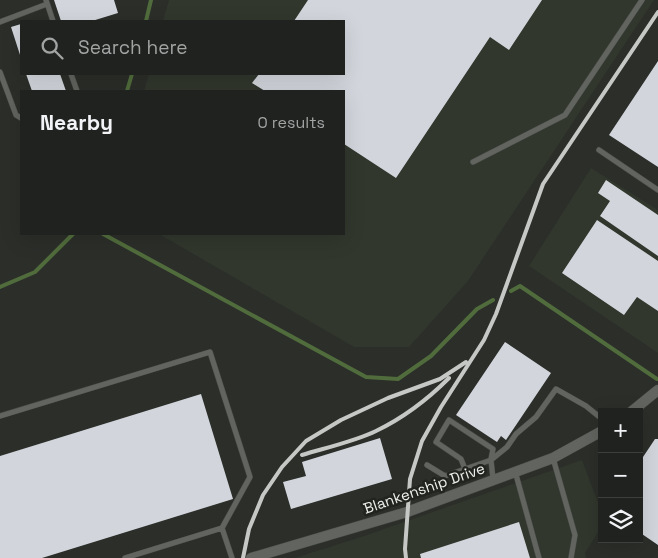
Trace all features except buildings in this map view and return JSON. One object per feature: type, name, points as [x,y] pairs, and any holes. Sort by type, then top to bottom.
[{"type":"street","points":[[636,408],[658,390]]},
{"type":"street","name":"Blankenship Drive","points":[[251,558],[407,512],[554,458],[598,432]]},
{"type":"lane","points":[[473,162],[565,116],[642,0]]},
{"type":"lane","points":[[0,22],[46,2],[53,20]]},
{"type":"lane","points":[[0,72],[16,116],[20,118]]},
{"type":"lane","points":[[71,75],[77,90]]},
{"type":"lane","points":[[599,150],[658,190]]},
{"type":"lane","points":[[0,416],[210,352],[250,477],[222,528],[125,558]]},
{"type":"lane","points":[[427,465],[445,476],[491,460],[507,447],[516,434],[536,417],[556,390],[586,406],[598,416]]},
{"type":"lane","points":[[465,469],[461,459],[436,442],[449,420],[493,449],[491,460],[493,479]]},
{"type":"lane","points":[[554,458],[575,535],[571,558]]},
{"type":"lane","points":[[515,471],[539,558]]},
{"type":"lane","points":[[222,528],[232,558]]},
{"type":"shaded area","points":[[169,0],[654,0],[468,281],[409,347],[354,347],[161,235],[345,235],[345,90],[144,90],[149,75],[345,75],[345,20],[163,20]]},
{"type":"shaded area","points":[[591,168],[658,210],[658,353],[529,266]]},
{"type":"shaded area","points":[[582,460],[598,502],[598,532],[585,553],[586,558],[295,558]]},
{"type":"waterway","points":[[146,20],[151,0]]},
{"type":"waterway","points":[[127,90],[132,75]]},
{"type":"waterway","points":[[0,287],[35,272],[72,235]]},
{"type":"waterway","points":[[105,235],[366,377],[398,379],[431,356],[477,309],[493,300]]},
{"type":"waterway","points":[[511,291],[520,286],[657,379]]},
{"type":"railway","points":[[406,558],[410,479],[422,441],[441,407],[484,340],[496,314],[543,184],[658,12]]},
{"type":"railway","points":[[243,558],[249,529],[263,495],[282,467],[306,441],[341,420],[388,398],[440,379],[466,362]]},
{"type":"railway","points":[[302,455],[368,435],[386,426],[415,408],[449,378]]}]
